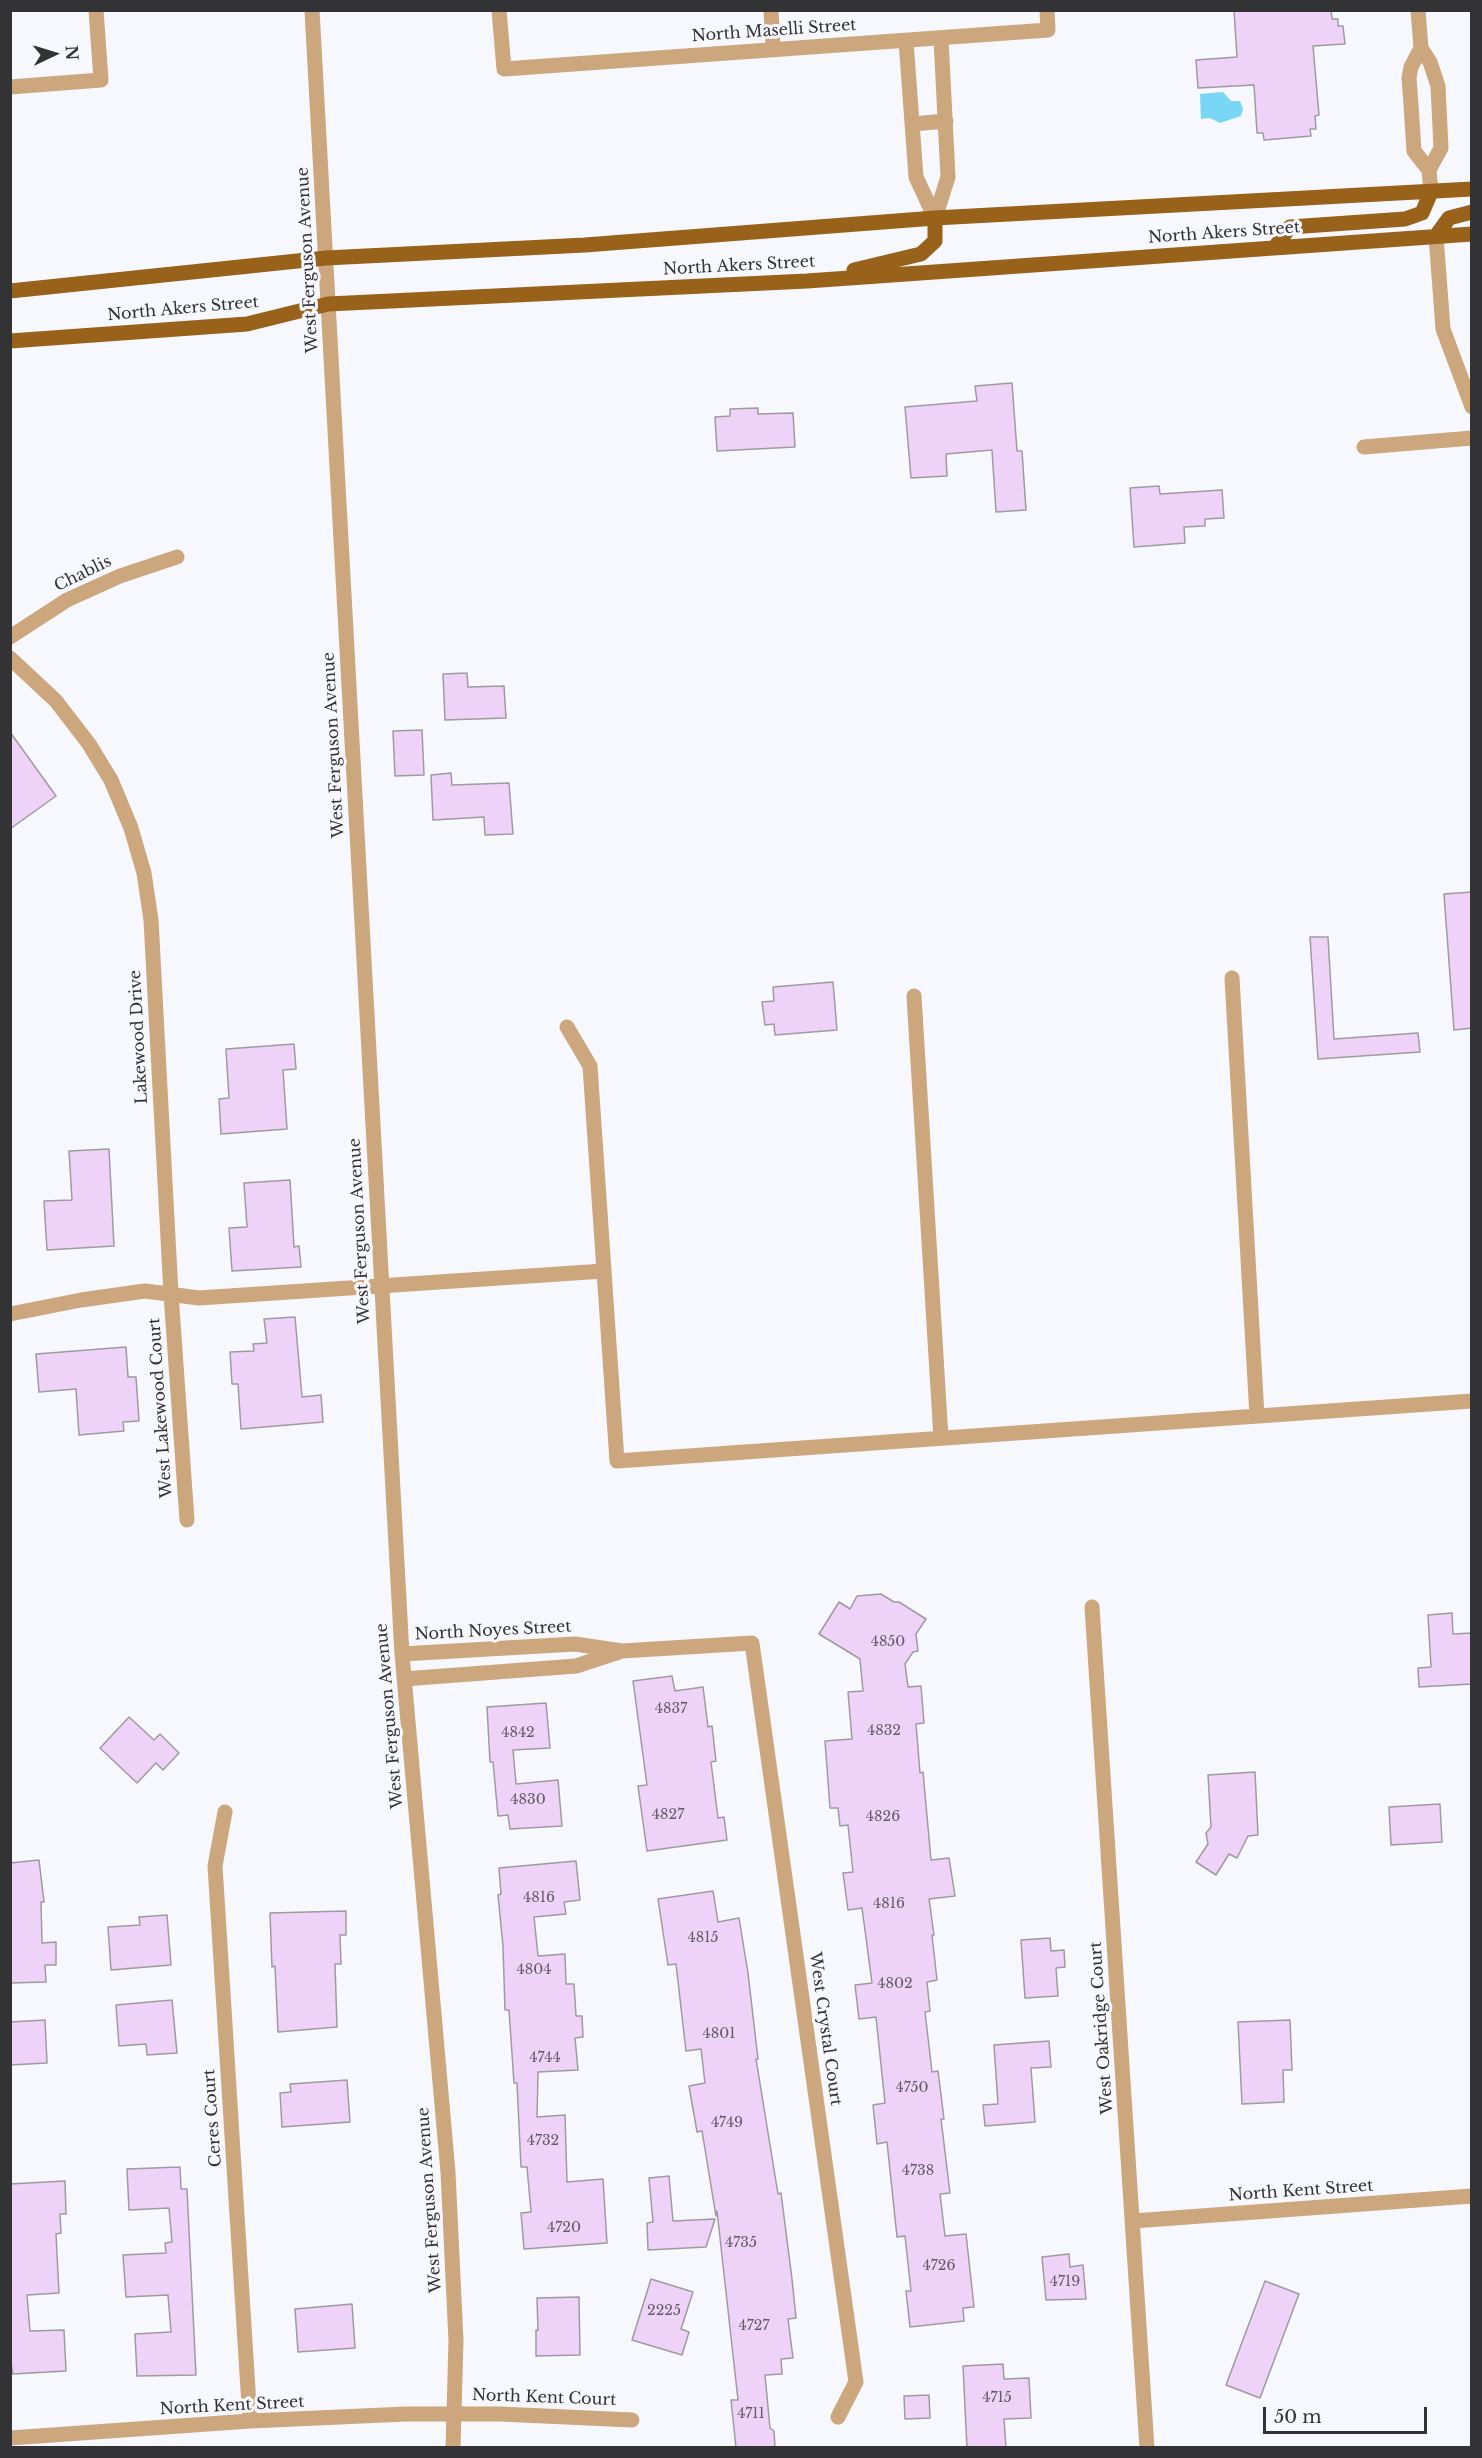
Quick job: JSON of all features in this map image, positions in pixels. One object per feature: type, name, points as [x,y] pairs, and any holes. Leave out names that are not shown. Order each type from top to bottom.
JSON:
[{"type":"main road","name":"North Akers Street","points":[[10,291],[326,258],[585,245],[934,218],[1472,189]]},
{"type":"main road","points":[[1275,247],[1290,227],[1405,219],[1414,216],[1422,213],[1431,192]]},
{"type":"main road","points":[[1436,236],[1449,218],[1472,212]]},
{"type":"main road","points":[[807,281],[921,254],[935,241],[934,218]]},
{"type":"main road","name":"North Akers Street","points":[[10,341],[247,324],[328,304],[807,281],[1472,234]]},
{"type":"street","points":[[10,87],[101,80],[96,10]]},
{"type":"street","name":"West Ferguson Avenue","points":[[312,10],[402,1654],[448,2172],[456,2341],[453,2448]]},
{"type":"street","name":"North Maselli Street","points":[[499,10],[504,69],[1048,30],[1047,10]]},
{"type":"street","points":[[771,10],[773,48]]},
{"type":"street","points":[[1418,10],[1421,48],[1435,73],[1439,103],[1441,148],[1429,170]]},
{"type":"street","points":[[934,218],[948,177],[941,39]]},
{"type":"street","points":[[906,41],[916,177],[934,218]]},
{"type":"street","points":[[1421,48],[1411,67],[1410,105],[1414,150],[1429,170],[1431,192]]},
{"type":"street","points":[[1410,105],[1439,103]]},
{"type":"street","points":[[912,124],[946,121]]},
{"type":"street","points":[[1436,236],[1443,329],[1472,406]]},
{"type":"street","points":[[1364,447],[1472,438]]},
{"type":"street","name":"Chablis","points":[[10,637],[67,600],[120,576],[177,557]]},
{"type":"street","name":"Lakewood Drive","points":[[10,658],[56,701],[89,744],[111,780],[131,828],[144,873],[151,920],[171,1294]]},
{"type":"street","points":[[1232,978],[1257,1416]]},
{"type":"street","points":[[914,996],[941,1438]]},
{"type":"street","points":[[567,1027],[590,1066],[617,1461],[1472,1401]]},
{"type":"street","points":[[10,1314],[81,1300],[145,1291],[199,1298],[604,1271]]},
{"type":"street","name":"West Lakewood Court","points":[[171,1294],[187,1520]]},
{"type":"street","name":"West Oakridge Court","points":[[1092,1607],[1147,2448]]},
{"type":"street","name":"North Noyes Street","points":[[404,1679],[576,1666],[621,1652],[752,1643]]},
{"type":"street","name":"West Crystal Court","points":[[752,1643],[856,2382],[838,2417]]},
{"type":"street","name":"North Noyes Street","points":[[402,1654],[575,1644],[621,1652]]},
{"type":"street","name":"Ceres Court","points":[[225,1812],[215,1866],[250,2421]]},
{"type":"street","name":"North Kent Street","points":[[1133,2221],[1472,2196]]},
{"type":"street","name":"North Kent Street","points":[[10,2438],[250,2421],[455,2413]]},
{"type":"street","name":"North Kent Court","points":[[455,2413],[632,2420]]},
{"type":"water","points":[[1223,92],[1231,101],[1240,101],[1243,109],[1241,116],[1220,123],[1210,118],[1201,119],[1200,94]]},
{"type":"building","points":[[1234,10],[1331,10],[1332,19],[1338,19],[1338,26],[1343,26],[1345,44],[1313,46],[1319,115],[1315,116],[1316,129],[1310,129],[1311,136],[1264,140],[1263,133],[1257,133],[1254,85],[1198,88],[1196,60],[1237,57]]},
{"type":"building","points":[[1012,383],[1017,451],[1022,451],[1026,510],[996,512],[992,450],[946,454],[947,476],[911,478],[905,407],[977,401],[975,386]]},
{"type":"building","points":[[758,408],[758,414],[793,413],[795,447],[717,451],[715,417],[730,416],[730,409]]},
{"type":"building","points":[[1159,486],[1160,494],[1222,490],[1224,518],[1205,519],[1205,526],[1184,527],[1185,543],[1134,547],[1130,488]]},
{"type":"building","points":[[467,673],[468,687],[504,686],[506,718],[445,720],[443,674]]},
{"type":"building","points":[[422,730],[424,775],[395,776],[393,731]]},
{"type":"building","points":[[10,732],[56,796],[10,829]]},
{"type":"building","points":[[451,773],[452,785],[509,783],[513,834],[485,835],[484,817],[433,820],[431,775]]},
{"type":"building","points":[[1472,892],[1472,1028],[1454,1030],[1444,894]]},
{"type":"building","points":[[1310,937],[1328,937],[1334,1039],[1418,1033],[1420,1052],[1318,1059]]},
{"type":"building","points":[[833,982],[837,1030],[775,1035],[774,1024],[765,1025],[762,1002],[774,1001],[773,987]]},
{"type":"building","points":[[294,1044],[296,1069],[283,1070],[287,1129],[221,1134],[219,1099],[229,1098],[226,1049]]},
{"type":"building","points":[[109,1149],[114,1246],[47,1250],[44,1201],[72,1200],[69,1151]]},
{"type":"building","points":[[290,1180],[294,1247],[299,1246],[301,1267],[232,1271],[229,1228],[247,1227],[244,1183]]},
{"type":"building","points":[[295,1317],[302,1397],[321,1395],[323,1422],[241,1429],[238,1384],[232,1384],[230,1352],[254,1351],[253,1344],[267,1343],[264,1319]]},
{"type":"building","points":[[126,1347],[128,1377],[136,1377],[139,1421],[123,1422],[124,1431],[79,1435],[76,1389],[39,1392],[36,1354]]},
{"type":"building","points":[[881,1594],[926,1619],[916,1634],[918,1651],[913,1652],[905,1664],[908,1687],[921,1686],[924,1723],[916,1724],[931,1860],[949,1858],[955,1896],[929,1899],[937,1980],[927,1982],[930,2011],[925,2012],[932,2072],[938,2071],[944,2119],[941,2119],[950,2193],[940,2194],[945,2236],[966,2234],[974,2307],[963,2308],[964,2321],[910,2327],[906,2291],[911,2291],[905,2236],[897,2237],[887,2142],[877,2144],[873,2105],[885,2103],[876,2017],[859,2019],[855,1985],[872,1983],[862,1908],[848,1910],[843,1873],[853,1872],[848,1825],[840,1826],[838,1808],[830,1808],[825,1741],[852,1739],[848,1692],[863,1691],[860,1659],[819,1634],[839,1602],[850,1609],[857,1596]]},
{"type":"building","points":[[1452,1613],[1453,1634],[1472,1633],[1472,1684],[1419,1687],[1418,1668],[1431,1667],[1428,1615]]},
{"type":"building","points":[[672,1676],[675,1691],[703,1687],[708,1727],[712,1726],[716,1761],[711,1762],[718,1818],[724,1817],[727,1840],[647,1851],[638,1786],[647,1785],[633,1681]]},
{"type":"building","points":[[546,1703],[550,1748],[513,1750],[516,1784],[558,1780],[562,1826],[510,1829],[508,1815],[498,1816],[493,1762],[490,1762],[487,1707]]},
{"type":"building","points":[[129,1717],[154,1740],[160,1734],[179,1753],[163,1770],[156,1763],[137,1783],[100,1748]]},
{"type":"building","points":[[1255,1772],[1258,1835],[1248,1836],[1237,1858],[1229,1854],[1216,1875],[1196,1862],[1208,1844],[1206,1833],[1211,1827],[1208,1775]]},
{"type":"building","points":[[1440,1804],[1442,1842],[1391,1845],[1389,1807]]},
{"type":"building","points":[[39,1860],[44,1902],[41,1902],[42,1943],[56,1942],[56,1965],[45,1965],[46,1982],[10,1983],[10,1863]]},
{"type":"building","points":[[576,1861],[580,1900],[564,1902],[566,1914],[534,1917],[538,1956],[565,1954],[566,1984],[574,1984],[576,2016],[582,2016],[583,2037],[575,2038],[578,2070],[538,2072],[537,2117],[565,2115],[567,2182],[603,2179],[607,2243],[524,2249],[521,2213],[531,2212],[527,2167],[521,2167],[517,2083],[514,2083],[509,2010],[505,2010],[503,1946],[498,1895],[501,1894],[499,1868]]},
{"type":"building","points":[[713,1891],[718,1922],[739,1918],[748,1973],[758,2059],[756,2059],[778,2194],[781,2193],[792,2279],[796,2318],[788,2319],[793,2358],[781,2359],[782,2374],[765,2375],[770,2428],[774,2431],[775,2448],[736,2448],[731,2400],[738,2400],[717,2211],[716,2216],[702,2131],[697,2132],[689,2086],[705,2083],[701,2049],[686,2051],[676,1964],[668,1965],[658,1899]]},
{"type":"building","points":[[346,1911],[346,1935],[340,1935],[341,1964],[335,1964],[337,2027],[278,2032],[270,1913]]},
{"type":"building","points":[[167,1915],[171,1965],[111,1970],[108,1927],[140,1925],[139,1917]]},
{"type":"building","points":[[1050,1938],[1051,1951],[1064,1950],[1065,1967],[1056,1968],[1058,1996],[1025,1998],[1021,1940]]},
{"type":"building","points":[[172,2000],[177,2053],[147,2055],[146,2044],[119,2046],[116,2005]]},
{"type":"building","points":[[45,2020],[47,2063],[10,2065],[10,2022]]},
{"type":"building","points":[[1290,2020],[1292,2070],[1283,2070],[1284,2102],[1242,2104],[1238,2022]]},
{"type":"building","points":[[1049,2041],[1051,2067],[1031,2068],[1035,2122],[985,2126],[983,2105],[998,2104],[994,2045]]},
{"type":"building","points":[[347,2080],[350,2122],[282,2127],[280,2093],[291,2092],[290,2084]]},
{"type":"building","points":[[180,2167],[181,2189],[187,2189],[196,2375],[137,2376],[135,2334],[171,2332],[168,2295],[126,2297],[123,2255],[166,2253],[165,2243],[172,2242],[169,2208],[129,2210],[127,2169]]},
{"type":"building","points":[[669,2176],[673,2221],[715,2219],[706,2247],[648,2250],[647,2223],[653,2222],[649,2178]]},
{"type":"building","points":[[65,2181],[66,2214],[60,2214],[61,2233],[56,2234],[59,2293],[27,2295],[30,2331],[64,2330],[66,2371],[13,2374],[10,2359],[10,2184]]},
{"type":"building","points":[[1069,2254],[1070,2267],[1083,2265],[1086,2299],[1046,2300],[1042,2257]]},
{"type":"building","points":[[651,2279],[693,2292],[681,2329],[689,2332],[682,2355],[632,2340]]},
{"type":"building","points":[[1265,2281],[1299,2294],[1260,2398],[1226,2385]]},
{"type":"building","points":[[579,2297],[580,2355],[536,2356],[537,2298]]},
{"type":"building","points":[[352,2304],[355,2348],[298,2352],[295,2309]]},
{"type":"building","points":[[1003,2364],[1004,2379],[1029,2378],[1031,2418],[1004,2419],[1006,2448],[967,2448],[963,2366]]},
{"type":"building","points":[[929,2395],[930,2418],[905,2419],[904,2396]]}]
